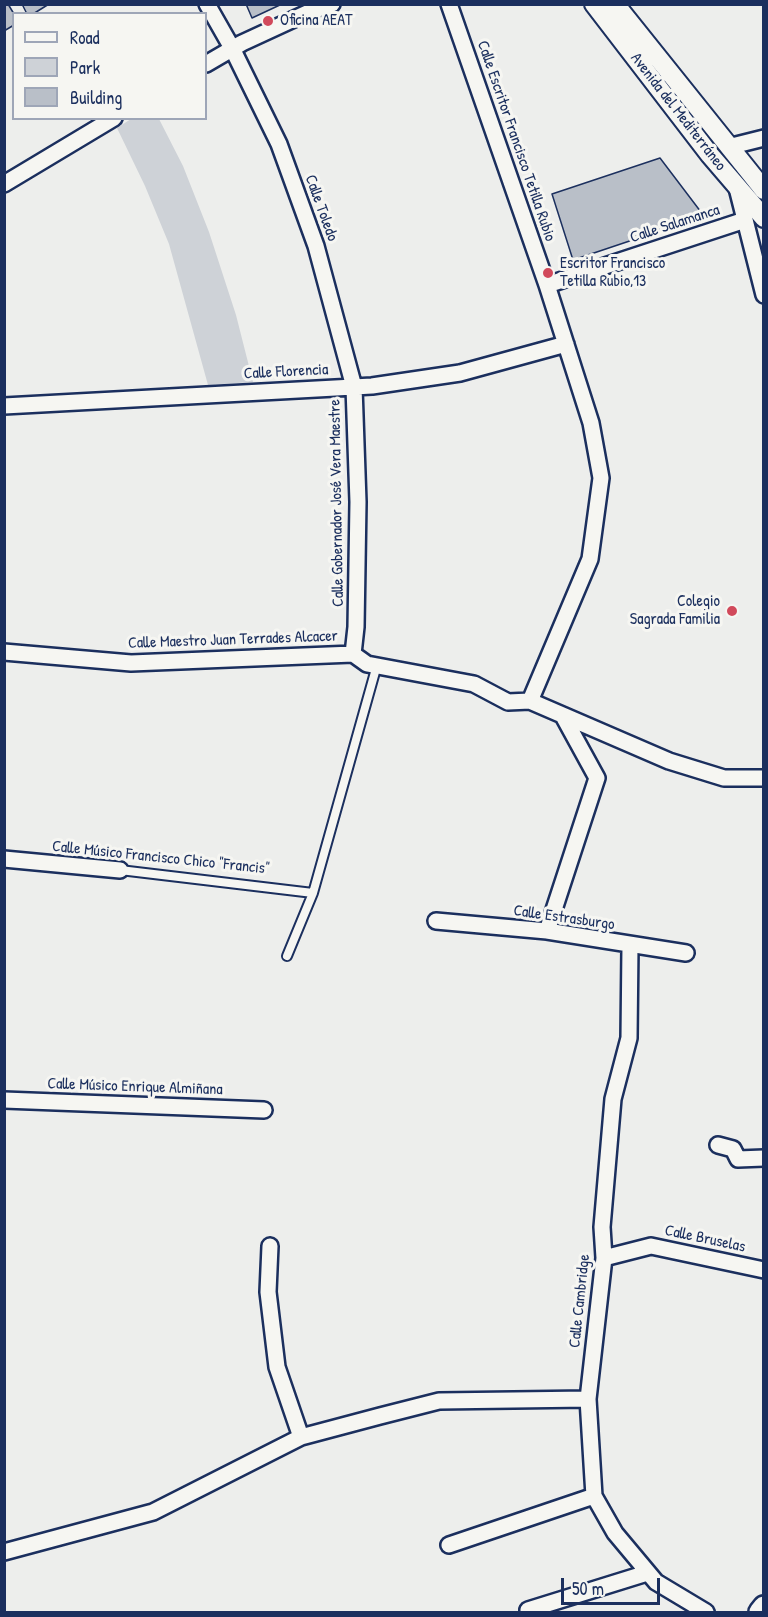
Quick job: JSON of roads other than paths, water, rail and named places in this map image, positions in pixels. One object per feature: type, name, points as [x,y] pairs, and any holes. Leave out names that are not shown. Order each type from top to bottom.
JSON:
[{"type":"main road","points":[[760,1612],[764,1607]]},
{"type":"street","name":"Calle Toledo","points":[[207,4],[232,48],[279,144],[316,246],[354,387]]},
{"type":"street","points":[[207,63],[232,48],[307,13],[332,4]]},
{"type":"street","name":"Calle Escritor Francisco Tetilla Rubio","points":[[449,4],[566,344],[591,423],[601,478],[590,559],[530,701]]},
{"type":"street","name":"Avenida del Mediterráneo","points":[[594,4],[736,185],[754,219]]},
{"type":"street","name":"Avenida del Mediterráneo","points":[[615,4],[764,190]]},
{"type":"street","points":[[4,184],[111,120]]},
{"type":"street","points":[[728,147],[764,138]]},
{"type":"street","points":[[754,219],[763,292]]},
{"type":"street","name":"Calle Salamanca","points":[[547,285],[754,219]]},
{"type":"street","name":"Calle Florencia","points":[[4,406],[354,387],[460,373],[566,344]]},
{"type":"street","name":"Calle Gobernador José Vera Maestre","points":[[353,654],[356,627],[358,502],[354,387]]},
{"type":"street","name":"Calle Maestro Juan Terrades Alcacer","points":[[4,652],[131,663],[353,654],[367,664],[474,684],[508,702],[530,701],[680,765],[724,778],[764,778]]},
{"type":"street","points":[[547,931],[597,778],[563,716]]},
{"type":"street","name":"Calle Músico Francisco Chico \"Francis\"","points":[[4,859],[120,870]]},
{"type":"street","name":"Calle Estrasburgo","points":[[436,921],[547,931],[630,946],[686,953]]},
{"type":"street","name":"Calle Cambridge","points":[[630,946],[629,1038],[613,1099],[602,1227],[604,1258],[588,1399],[594,1496],[615,1533],[647,1573],[668,1591],[706,1612]]},
{"type":"street","name":"Calle Músico Enrique Almiñana","points":[[4,1100],[264,1110]]},
{"type":"street","points":[[718,1145],[733,1149],[738,1159],[764,1158]]},
{"type":"street","points":[[270,1246],[268,1292],[277,1367],[301,1437]]},
{"type":"street","name":"Calle Bruselas","points":[[604,1258],[651,1246],[764,1270]]},
{"type":"street","points":[[4,1552],[153,1512],[301,1437],[439,1401],[588,1399]]},
{"type":"street","points":[[449,1545],[594,1496]]},
{"type":"street","points":[[528,1610],[647,1573]]},
{"type":"lane","points":[[287,956],[313,893],[377,665]]},
{"type":"lane","name":"Calle Músico Francisco Chico \"Francis\"","points":[[120,870],[313,893]]},
{"type":"place","name":"Oficina AEAT","points":[[268,21]]},
{"type":"place","name":"Escritor Francisco Tetilla Rubio,13","points":[[548,273]]},
{"type":"place","name":"Colegio Sagrada Familia","points":[[732,611]]}]
